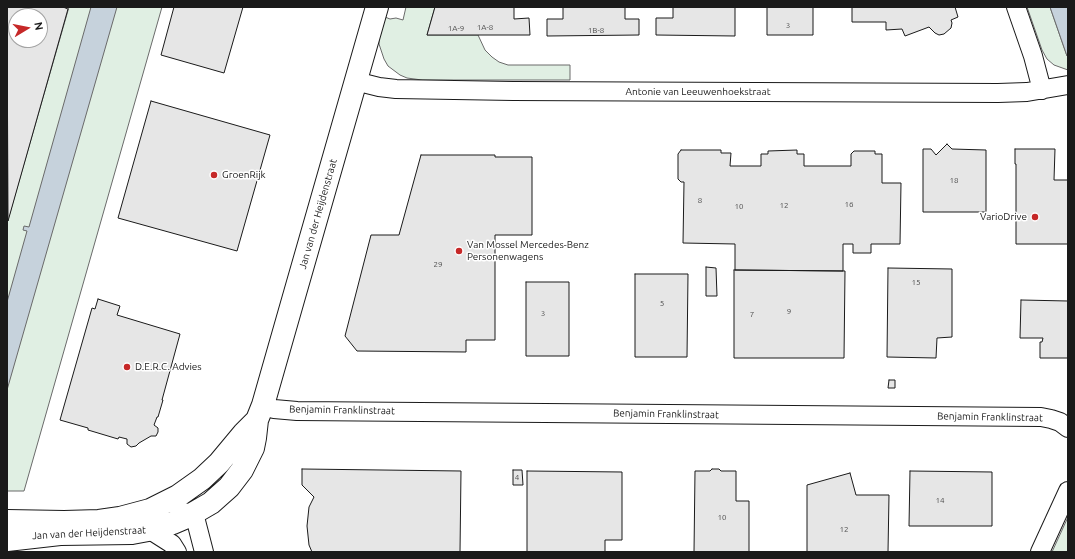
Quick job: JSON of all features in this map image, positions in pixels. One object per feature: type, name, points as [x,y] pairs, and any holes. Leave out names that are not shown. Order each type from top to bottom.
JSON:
[{"type":"street","name":"Jan van der Heijdenstraat","points":[[7,540],[31,536],[124,533],[150,530],[173,523],[192,514],[211,502],[229,487],[242,470],[253,448],[260,412],[377,7]]},
{"type":"street","points":[[1016,7],[1033,56],[1042,90]]},
{"type":"street","name":"Antonie van Leeuwenhoekstraat","points":[[355,81],[396,90],[998,93],[1027,92],[1068,86]]},
{"type":"street","name":"Benjamin Franklinstraat","points":[[260,412],[274,408],[297,411],[1041,417],[1060,422],[1068,428]]},
{"type":"street","name":"Jan van der Heijdenstraat","points":[[7,521],[99,521],[130,516],[150,510],[178,496],[202,479],[222,459],[260,412]]},
{"type":"street","points":[[1040,552],[1068,491]]},
{"type":"street","points":[[161,505],[192,514],[196,521],[204,552]]},
{"type":"street","points":[[150,530],[172,544],[177,552]]},
{"type":"green space","points":[[69,7],[162,7],[24,491],[7,491],[7,223]]},
{"type":"green space","points":[[406,7],[435,7],[427,35],[478,35],[485,50],[499,62],[508,65],[570,65],[570,80],[422,80],[407,78],[400,75],[388,66],[384,59],[379,44],[379,37],[385,17],[403,20]]},
{"type":"green space","points":[[1027,7],[1050,7],[1068,56],[1068,70],[1054,65],[1047,59],[1042,50]]},
{"type":"green space","points":[[1068,517],[1068,552],[1052,552]]},
{"type":"shaded area","points":[[91,7],[117,7],[7,390],[7,302],[27,231],[23,230],[24,226],[29,227]]},
{"type":"shaded area","points":[[1050,7],[1068,7],[1068,56],[1067,56]]},
{"type":"building","points":[[7,7],[63,7],[68,9],[8,221]]},
{"type":"building","points":[[174,7],[243,7],[224,73],[161,55]]},
{"type":"building","points":[[435,7],[514,7],[514,19],[529,18],[530,35],[427,35]]},
{"type":"building","points":[[563,7],[625,7],[625,19],[639,19],[639,35],[547,36],[547,19],[563,19]]},
{"type":"building","points":[[673,7],[735,7],[735,36],[656,35],[656,18],[673,18]]},
{"type":"building","points":[[767,7],[813,7],[813,35],[767,35]]},
{"type":"building","points":[[852,7],[955,7],[958,17],[951,20],[951,28],[944,34],[939,35],[929,27],[905,36],[902,29],[886,30],[886,22],[852,22]]},
{"type":"building","points":[[151,101],[270,135],[237,251],[118,218]]},
{"type":"building","points":[[947,144],[952,149],[986,150],[986,212],[923,212],[923,149],[931,149],[936,155]]},
{"type":"building","points":[[1015,149],[1055,149],[1054,180],[1068,180],[1068,244],[1016,244]]},
{"type":"building","points":[[681,150],[721,150],[721,153],[731,153],[730,166],[761,166],[761,154],[768,154],[768,151],[797,150],[797,154],[804,154],[804,166],[851,166],[851,154],[854,151],[875,151],[875,154],[882,154],[882,183],[901,183],[900,244],[871,244],[871,253],[853,253],[853,244],[843,244],[843,271],[735,270],[735,244],[683,243],[684,182],[681,182],[678,179],[678,154]]},
{"type":"building","points":[[421,155],[495,155],[495,157],[532,157],[532,235],[495,235],[495,340],[466,340],[466,352],[357,351],[345,336],[371,235],[399,235]]},
{"type":"building","points":[[706,267],[716,268],[717,296],[706,296]]},
{"type":"building","points":[[888,268],[952,269],[952,337],[937,338],[936,358],[887,357]]},
{"type":"building","points":[[734,270],[845,271],[844,358],[734,358]]},
{"type":"building","points":[[635,274],[688,274],[687,357],[635,357]]},
{"type":"building","points":[[526,282],[569,282],[569,356],[526,356]]},
{"type":"building","points":[[98,299],[120,306],[117,315],[180,334],[163,400],[154,425],[158,428],[158,432],[156,436],[151,436],[136,446],[131,447],[127,444],[127,439],[119,437],[118,439],[60,420],[92,308],[95,309]]},
{"type":"building","points":[[1021,300],[1068,301],[1068,358],[1040,358],[1040,342],[1042,342],[1043,338],[1020,338]]},
{"type":"building","points":[[889,380],[895,380],[895,388],[888,388]]},
{"type":"building","points":[[302,469],[461,471],[460,552],[312,552],[309,545],[307,526],[309,507],[314,497],[302,485]]},
{"type":"building","points":[[712,469],[719,469],[721,471],[736,471],[736,501],[749,501],[749,552],[694,552],[695,471],[710,471]]},
{"type":"building","points":[[513,470],[522,470],[523,485],[513,485]]},
{"type":"building","points":[[527,471],[622,472],[622,540],[605,540],[605,552],[527,552]]},
{"type":"building","points":[[910,471],[992,472],[992,526],[909,526]]},
{"type":"building","points":[[850,473],[856,495],[889,495],[888,552],[807,552],[807,485]]},
{"type":"place","name":"GroenRijk","points":[[214,175]]},
{"type":"place","name":"VarioDrive","points":[[1035,217]]},
{"type":"place","name":"Van Mossel Mercedes-Benz Personenwagens","points":[[459,251]]},
{"type":"place","name":"D.E.R.C. Advies","points":[[127,367]]}]
